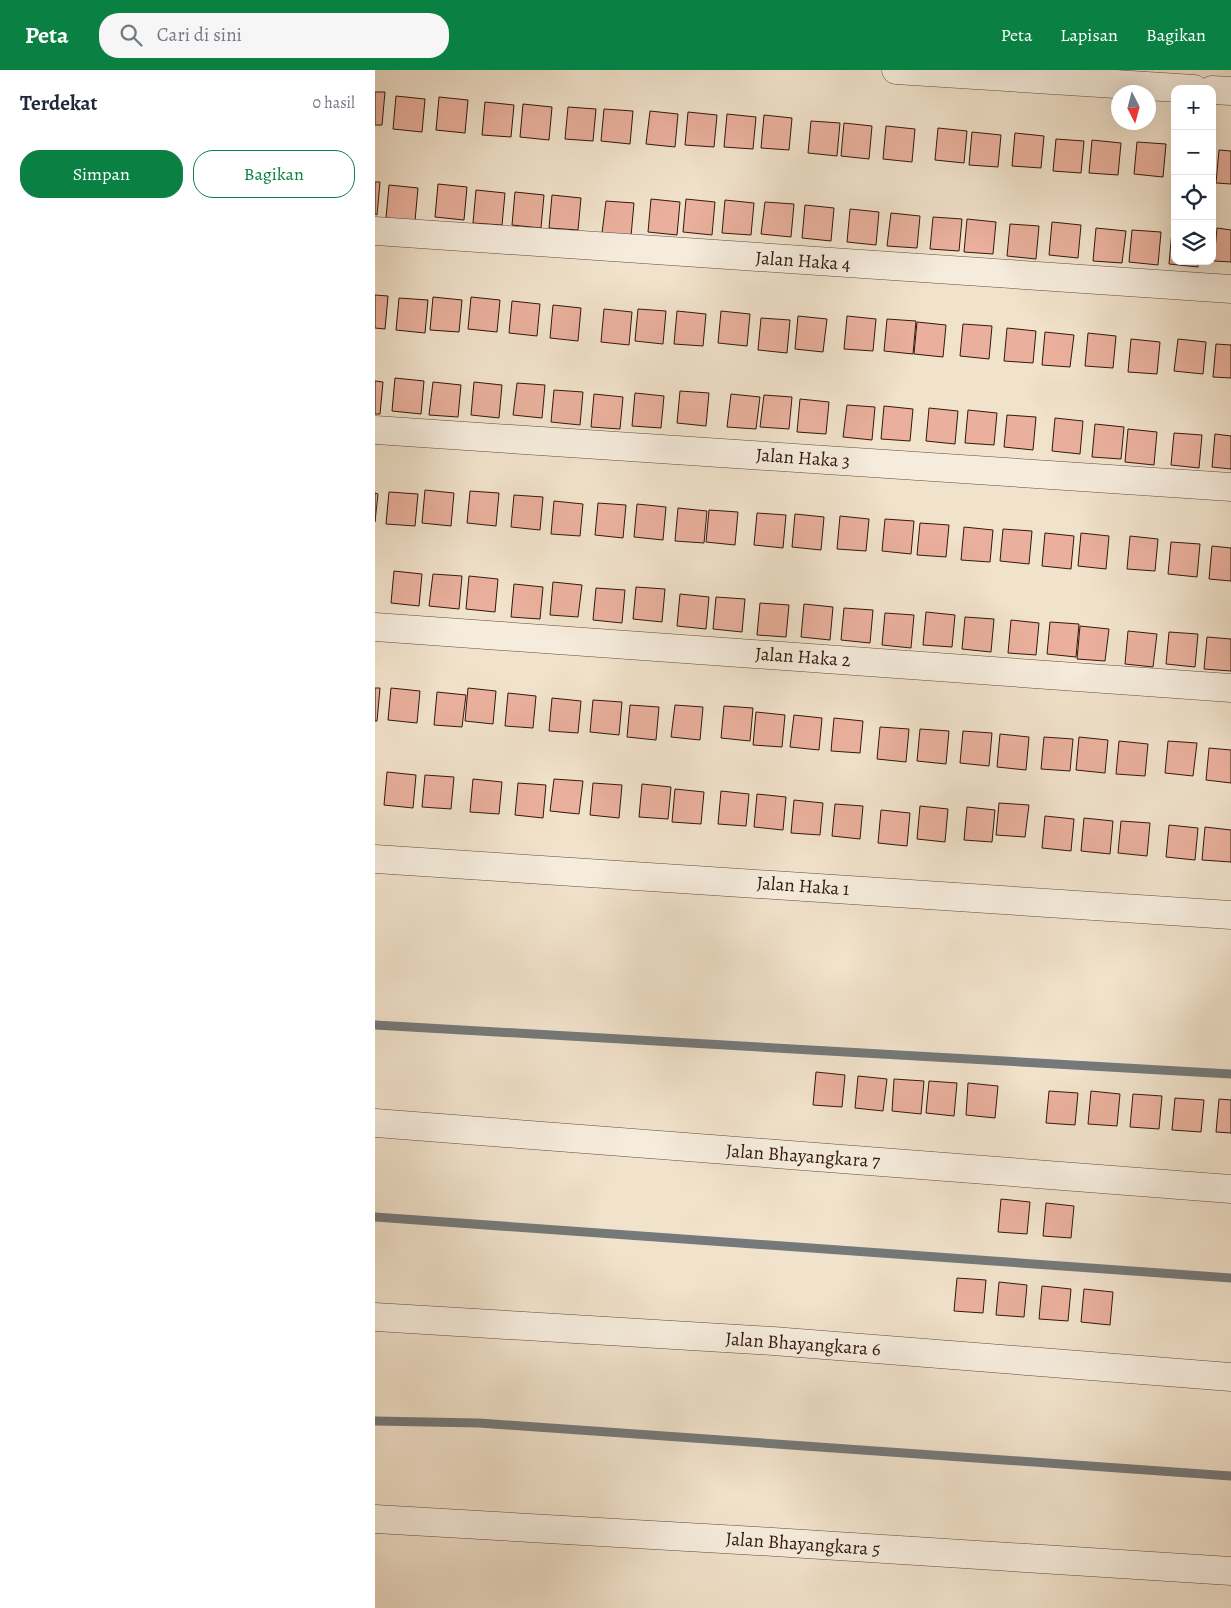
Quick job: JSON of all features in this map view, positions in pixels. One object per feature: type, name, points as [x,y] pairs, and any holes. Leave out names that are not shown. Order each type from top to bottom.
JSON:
[{"type":"street","points":[[896,70],[1171,88]]},
{"type":"street","points":[[1216,90],[1231,91]]},
{"type":"street","name":"Jalan Haka 4","points":[[375,231],[1231,289]]},
{"type":"street","name":"Jalan Haka 3","points":[[375,430],[1231,487]]},
{"type":"street","name":"Jalan Haka 2","points":[[375,627],[1231,688]]},
{"type":"street","name":"Jalan Haka 1","points":[[375,859],[1231,914]]},
{"type":"street","name":"Jalan Bhayangkara 7","points":[[375,1123],[1231,1189]]},
{"type":"street","name":"Jalan Bhayangkara 6","points":[[375,1317],[773,1341],[1231,1377]]},
{"type":"street","name":"Jalan Bhayangkara 5","points":[[375,1519],[757,1540],[1231,1571]]},
{"type":"building","points":[[375,92],[385,92],[382,125],[375,125]]},
{"type":"building","points":[[396,96],[425,99],[422,132],[393,129]]},
{"type":"building","points":[[439,97],[468,100],[465,133],[436,130]]},
{"type":"building","points":[[485,102],[514,105],[511,137],[482,135]]},
{"type":"building","points":[[523,104],[552,107],[549,140],[520,137]]},
{"type":"building","points":[[568,107],[596,109],[593,141],[565,139]]},
{"type":"building","points":[[604,109],[633,111],[630,144],[601,141]]},
{"type":"building","points":[[650,111],[678,114],[675,147],[646,144]]},
{"type":"building","points":[[688,112],[717,115],[714,147],[685,145]]},
{"type":"building","points":[[727,114],[756,117],[753,149],[724,147]]},
{"type":"building","points":[[764,115],[792,118],[789,150],[761,148]]},
{"type":"building","points":[[811,121],[840,123],[837,156],[808,153]]},
{"type":"building","points":[[844,123],[872,126],[869,159],[841,156]]},
{"type":"building","points":[[886,126],[915,129],[912,162],[883,159]]},
{"type":"building","points":[[938,128],[967,131],[964,163],[935,160]]},
{"type":"building","points":[[972,132],[1001,135],[998,167],[969,165]]},
{"type":"building","points":[[1015,133],[1044,136],[1041,168],[1012,166]]},
{"type":"building","points":[[1056,139],[1084,141],[1081,173],[1053,171]]},
{"type":"building","points":[[1092,140],[1121,143],[1118,175],[1089,173]]},
{"type":"building","points":[[1137,142],[1166,144],[1163,177],[1134,174]]},
{"type":"building","points":[[1219,150],[1231,151],[1231,184],[1216,183]]},
{"type":"building","points":[[375,182],[380,182],[377,215],[375,214]]},
{"type":"building","points":[[438,184],[467,187],[464,220],[435,217]]},
{"type":"building","points":[[389,185],[418,188],[415,221],[386,218]]},
{"type":"building","points":[[476,190],[505,193],[502,225],[473,223]]},
{"type":"building","points":[[515,192],[544,195],[541,228],[512,225]]},
{"type":"building","points":[[552,195],[581,198],[578,230],[549,228]]},
{"type":"building","points":[[651,199],[680,202],[677,235],[648,232]]},
{"type":"building","points":[[686,199],[715,202],[712,235],[683,232]]},
{"type":"building","points":[[725,200],[754,203],[751,235],[722,233]]},
{"type":"building","points":[[606,201],[634,203],[631,236],[602,233]]},
{"type":"building","points":[[765,202],[794,204],[791,237],[761,234]]},
{"type":"building","points":[[805,205],[834,208],[831,241],[802,238]]},
{"type":"building","points":[[850,209],[879,212],[876,245],[847,242]]},
{"type":"building","points":[[891,213],[920,216],[917,248],[887,246]]},
{"type":"building","points":[[933,217],[962,219],[959,251],[930,249]]},
{"type":"building","points":[[967,219],[996,222],[993,254],[964,252]]},
{"type":"building","points":[[1052,222],[1081,225],[1078,258],[1049,255]]},
{"type":"building","points":[[1010,224],[1039,226],[1036,259],[1007,256]]},
{"type":"building","points":[[1096,228],[1126,231],[1122,263],[1093,261]]},
{"type":"building","points":[[1217,228],[1231,230],[1231,262],[1216,261]]},
{"type":"building","points":[[1132,230],[1161,232],[1158,265],[1129,262]]},
{"type":"building","points":[[1171,242],[1171,264],[1169,264]]},
{"type":"building","points":[[1179,265],[1198,265],[1198,267]]},
{"type":"building","points":[[375,295],[388,296],[385,329],[375,328]]},
{"type":"building","points":[[433,297],[462,300],[459,332],[430,330]]},
{"type":"building","points":[[471,297],[500,300],[497,332],[468,329]]},
{"type":"building","points":[[399,298],[428,300],[425,333],[396,330]]},
{"type":"building","points":[[512,301],[540,304],[537,336],[509,333]]},
{"type":"building","points":[[553,305],[581,308],[578,341],[550,338]]},
{"type":"building","points":[[604,309],[632,312],[629,345],[601,342]]},
{"type":"building","points":[[638,309],[666,311],[663,344],[635,341]]},
{"type":"building","points":[[677,311],[706,314],[703,346],[674,344]]},
{"type":"building","points":[[721,311],[750,314],[747,346],[718,343]]},
{"type":"building","points":[[798,316],[827,319],[823,352],[795,349]]},
{"type":"building","points":[[847,316],[876,319],[873,351],[844,349]]},
{"type":"building","points":[[761,318],[790,320],[787,353],[758,350]]},
{"type":"building","points":[[887,319],[916,321],[913,354],[884,351]]},
{"type":"building","points":[[917,322],[946,325],[943,357],[914,354]]},
{"type":"building","points":[[963,324],[992,326],[989,359],[960,356]]},
{"type":"building","points":[[1007,328],[1036,331],[1033,363],[1004,361]]},
{"type":"building","points":[[1045,332],[1074,335],[1070,367],[1042,365]]},
{"type":"building","points":[[1088,333],[1116,336],[1113,368],[1085,366]]},
{"type":"building","points":[[1131,339],[1160,342],[1157,374],[1128,372]]},
{"type":"building","points":[[1178,339],[1206,342],[1203,374],[1174,371]]},
{"type":"building","points":[[1216,344],[1231,345],[1231,378],[1213,377]]},
{"type":"building","points":[[395,378],[424,381],[421,414],[392,411]]},
{"type":"building","points":[[375,381],[383,382],[380,414],[375,414]]},
{"type":"building","points":[[433,382],[461,385],[458,417],[429,415]]},
{"type":"building","points":[[474,382],[502,385],[499,418],[471,415]]},
{"type":"building","points":[[517,383],[545,385],[542,418],[513,415]]},
{"type":"building","points":[[554,390],[583,392],[580,425],[551,422]]},
{"type":"building","points":[[680,391],[709,393],[706,426],[677,423]]},
{"type":"building","points":[[635,393],[664,396],[661,428],[632,426]]},
{"type":"building","points":[[594,394],[623,397],[620,429],[591,427]]},
{"type":"building","points":[[731,394],[760,397],[756,429],[727,427]]},
{"type":"building","points":[[764,395],[792,397],[789,429],[760,427]]},
{"type":"building","points":[[800,399],[829,402],[826,434],[797,432]]},
{"type":"building","points":[[847,405],[875,407],[872,440],[843,437]]},
{"type":"building","points":[[884,406],[913,409],[910,441],[881,439]]},
{"type":"building","points":[[929,408],[958,411],[955,444],[926,441]]},
{"type":"building","points":[[968,410],[997,413],[994,445],[965,443]]},
{"type":"building","points":[[1007,415],[1036,417],[1033,450],[1004,447]]},
{"type":"building","points":[[1055,418],[1083,421],[1080,454],[1052,451]]},
{"type":"building","points":[[1095,424],[1124,427],[1121,459],[1092,457]]},
{"type":"building","points":[[1128,429],[1157,432],[1154,465],[1125,462]]},
{"type":"building","points":[[1174,433],[1202,435],[1199,468],[1171,465]]},
{"type":"building","points":[[1215,434],[1231,436],[1231,469],[1212,467]]},
{"type":"building","points":[[425,490],[454,493],[451,526],[422,523]]},
{"type":"building","points":[[470,491],[499,493],[496,526],[467,523]]},
{"type":"building","points":[[389,492],[418,494],[415,526],[386,524]]},
{"type":"building","points":[[375,493],[378,494],[375,522]]},
{"type":"building","points":[[514,495],[543,497],[540,530],[511,527]]},
{"type":"building","points":[[554,501],[583,504],[580,536],[551,534]]},
{"type":"building","points":[[598,503],[626,505],[623,538],[595,535]]},
{"type":"building","points":[[637,504],[666,507],[663,540],[634,537]]},
{"type":"building","points":[[678,508],[707,511],[704,543],[675,541]]},
{"type":"building","points":[[709,510],[738,512],[735,545],[706,542]]},
{"type":"building","points":[[757,513],[786,515],[783,548],[754,545]]},
{"type":"building","points":[[795,514],[824,517],[821,550],[792,547]]},
{"type":"building","points":[[840,516],[869,519],[866,551],[837,549]]},
{"type":"building","points":[[885,519],[914,521],[911,554],[882,551]]},
{"type":"building","points":[[920,523],[949,525],[946,557],[917,555]]},
{"type":"building","points":[[964,527],[993,530],[990,562],[961,560]]},
{"type":"building","points":[[1003,529],[1032,531],[1029,564],[1000,561]]},
{"type":"building","points":[[1045,533],[1074,536],[1071,569],[1042,566]]},
{"type":"building","points":[[1081,533],[1109,536],[1106,569],[1078,566]]},
{"type":"building","points":[[1130,536],[1158,539],[1155,571],[1127,569]]},
{"type":"building","points":[[1171,542],[1200,544],[1197,577],[1168,574]]},
{"type":"building","points":[[1212,546],[1231,548],[1231,581],[1209,579]]},
{"type":"building","points":[[394,571],[422,574],[419,606],[391,603]]},
{"type":"building","points":[[433,574],[462,576],[459,609],[429,606]]},
{"type":"building","points":[[469,576],[498,579],[495,612],[466,609]]},
{"type":"building","points":[[553,582],[582,585],[578,617],[550,615]]},
{"type":"building","points":[[514,584],[543,587],[540,619],[511,617]]},
{"type":"building","points":[[636,587],[665,589],[662,622],[633,619]]},
{"type":"building","points":[[596,588],[625,590],[622,623],[593,620]]},
{"type":"building","points":[[680,594],[709,597],[706,629],[677,626]]},
{"type":"building","points":[[716,597],[745,599],[742,632],[713,629]]},
{"type":"building","points":[[760,603],[789,605],[786,637],[757,635]]},
{"type":"building","points":[[804,604],[833,607],[830,640],[801,637]]},
{"type":"building","points":[[844,608],[873,610],[870,643],[841,640]]},
{"type":"building","points":[[926,612],[955,615],[952,647],[923,645]]},
{"type":"building","points":[[885,613],[914,615],[911,648],[882,645]]},
{"type":"building","points":[[965,617],[994,619],[991,652],[962,649]]},
{"type":"building","points":[[1011,620],[1039,623],[1036,655],[1008,653]]},
{"type":"building","points":[[1050,622],[1079,624],[1076,657],[1047,654]]},
{"type":"building","points":[[1080,626],[1109,629],[1105,661],[1077,659]]},
{"type":"building","points":[[1128,631],[1157,634],[1153,667],[1125,664]]},
{"type":"building","points":[[1169,632],[1198,634],[1195,667],[1166,664]]},
{"type":"building","points":[[1207,637],[1231,639],[1231,671],[1204,669]]},
{"type":"building","points":[[375,688],[380,688],[377,721],[375,721]]},
{"type":"building","points":[[391,688],[420,691],[417,723],[388,720]]},
{"type":"building","points":[[468,688],[496,691],[493,724],[465,721]]},
{"type":"building","points":[[437,692],[466,695],[462,727],[434,725]]},
{"type":"building","points":[[508,693],[536,696],[533,728],[505,726]]},
{"type":"building","points":[[552,698],[581,701],[578,733],[549,731]]},
{"type":"building","points":[[593,700],[622,702],[619,735],[590,732]]},
{"type":"building","points":[[630,705],[659,707],[656,740],[627,737]]},
{"type":"building","points":[[675,705],[703,707],[700,740],[671,737]]},
{"type":"building","points":[[724,706],[753,708],[750,741],[721,738]]},
{"type":"building","points":[[756,712],[785,715],[782,747],[753,745]]},
{"type":"building","points":[[794,715],[822,718],[819,750],[790,747]]},
{"type":"building","points":[[834,718],[863,721],[860,753],[831,751]]},
{"type":"building","points":[[880,727],[909,729],[906,762],[877,759]]},
{"type":"building","points":[[920,729],[949,731],[946,764],[917,761]]},
{"type":"building","points":[[963,731],[992,733],[989,766],[960,763]]},
{"type":"building","points":[[1000,734],[1029,737],[1026,770],[997,767]]},
{"type":"building","points":[[1044,737],[1073,739],[1070,771],[1041,769]]},
{"type":"building","points":[[1079,737],[1108,740],[1105,773],[1076,770]]},
{"type":"building","points":[[1119,741],[1148,744],[1145,776],[1116,774]]},
{"type":"building","points":[[1168,741],[1197,743],[1193,776],[1165,773]]},
{"type":"building","points":[[1209,748],[1231,750],[1231,783],[1206,780]]},
{"type":"building","points":[[387,772],[416,775],[413,808],[384,805]]},
{"type":"building","points":[[425,775],[454,777],[451,809],[422,807]]},
{"type":"building","points":[[473,779],[502,782],[499,814],[470,812]]},
{"type":"building","points":[[554,779],[583,781],[579,814],[550,811]]},
{"type":"building","points":[[518,783],[546,785],[543,818],[515,815]]},
{"type":"building","points":[[593,783],[622,785],[619,818],[590,815]]},
{"type":"building","points":[[642,784],[671,787],[668,819],[639,817]]},
{"type":"building","points":[[675,789],[704,792],[701,824],[672,822]]},
{"type":"building","points":[[721,791],[749,794],[746,826],[718,824]]},
{"type":"building","points":[[757,794],[786,797],[783,830],[754,827]]},
{"type":"building","points":[[794,800],[823,803],[820,835],[791,833]]},
{"type":"building","points":[[999,803],[1029,805],[1025,837],[996,835]]},
{"type":"building","points":[[835,804],[863,806],[860,839],[832,836]]},
{"type":"building","points":[[920,806],[948,809],[945,842],[917,839]]},
{"type":"building","points":[[967,807],[995,810],[992,842],[964,840]]},
{"type":"building","points":[[881,810],[910,813],[907,846],[878,843]]},
{"type":"building","points":[[1045,816],[1074,819],[1071,851],[1042,848]]},
{"type":"building","points":[[1084,818],[1113,821],[1110,854],[1081,851]]},
{"type":"building","points":[[1121,821],[1150,823],[1147,856],[1118,853]]},
{"type":"building","points":[[1169,825],[1198,828],[1195,860],[1166,857]]},
{"type":"building","points":[[1205,827],[1231,830],[1231,862],[1202,860]]},
{"type":"building","points":[[816,1072],[845,1075],[842,1107],[813,1105]]},
{"type":"building","points":[[858,1076],[887,1079],[883,1111],[855,1108]]},
{"type":"building","points":[[894,1079],[924,1081],[921,1114],[892,1111]]},
{"type":"building","points":[[929,1081],[957,1083],[954,1116],[926,1113]]},
{"type":"building","points":[[968,1083],[998,1086],[995,1118],[966,1115]]},
{"type":"building","points":[[1049,1091],[1078,1093],[1075,1125],[1046,1123]]},
{"type":"building","points":[[1091,1091],[1120,1094],[1117,1126],[1088,1124]]},
{"type":"building","points":[[1133,1094],[1162,1096],[1159,1129],[1130,1127]]},
{"type":"building","points":[[1175,1098],[1204,1100],[1201,1132],[1172,1130]]},
{"type":"building","points":[[1219,1099],[1231,1100],[1231,1133],[1216,1132]]},
{"type":"building","points":[[1001,1199],[1030,1202],[1027,1234],[998,1232]]},
{"type":"building","points":[[1046,1203],[1074,1206],[1071,1238],[1043,1236]]},
{"type":"building","points":[[957,1278],[986,1280],[983,1313],[954,1311]]},
{"type":"building","points":[[999,1282],[1027,1285],[1024,1317],[996,1315]]},
{"type":"building","points":[[1042,1286],[1071,1289],[1068,1321],[1039,1319]]},
{"type":"building","points":[[1084,1289],[1113,1292],[1110,1325],[1081,1322]]},
{"type":"waterway","points":[[375,1025],[1231,1074]]},
{"type":"waterway","points":[[375,1217],[1231,1278]]},
{"type":"waterway","points":[[375,1421],[479,1423],[1231,1476]]}]
